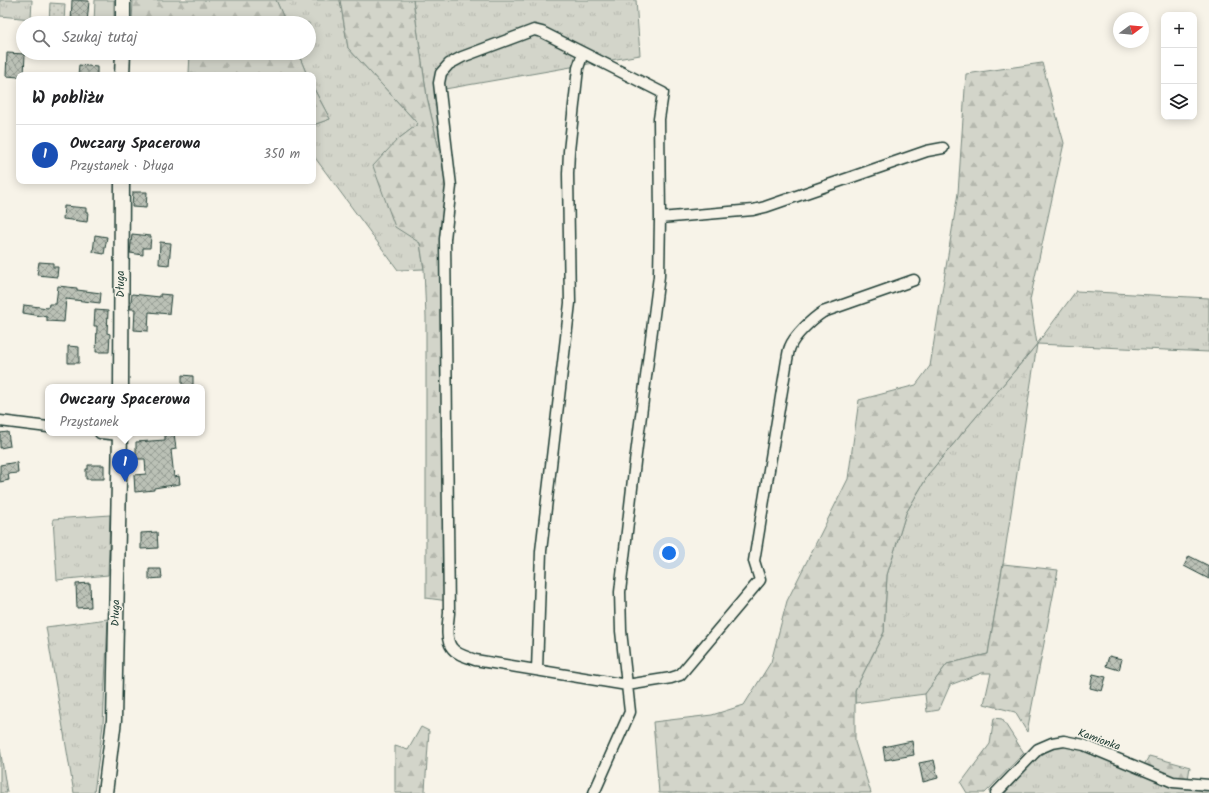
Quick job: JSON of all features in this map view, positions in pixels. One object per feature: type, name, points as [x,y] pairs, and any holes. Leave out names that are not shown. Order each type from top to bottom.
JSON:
[{"type":"street","points":[[123,0],[123,16]]},
{"type":"street","points":[[594,793],[630,712],[627,685],[621,632],[620,592],[659,276],[659,119],[663,93],[542,32],[534,30],[462,57],[449,64],[441,73],[439,82],[451,186],[445,239],[448,633],[452,649],[458,653],[475,660],[627,685],[671,678],[680,675],[760,580],[754,561],[790,346],[815,318],[823,312],[914,280]]},
{"type":"street","points":[[537,670],[541,551],[570,303],[569,151],[578,68],[583,53]]},
{"type":"street","points":[[122,60],[122,72]]},
{"type":"street","points":[[660,218],[764,208],[927,151],[943,148]]},
{"type":"street","name":"Długa","points":[[121,384],[122,184]]},
{"type":"street","points":[[0,421],[45,427]]},
{"type":"street","name":"Długa","points":[[106,793],[114,720],[120,436]]},
{"type":"street","name":"Kamionka","points":[[996,793],[1038,749],[1052,743],[1064,741],[1084,745],[1173,782],[1209,785]]},
{"type":"green space","points":[[0,0],[32,0],[31,16],[16,16],[16,18],[0,16]]},
{"type":"green space","points":[[95,0],[114,0],[114,16],[94,16]]},
{"type":"green space","points":[[133,0],[276,0],[283,16],[132,16]]},
{"type":"green space","points":[[276,0],[340,0],[348,48],[418,124],[397,140],[395,226],[420,243],[424,269],[398,270],[316,159],[316,124],[330,119],[316,93],[316,72],[306,72],[301,60],[316,60],[316,16],[283,16]]},
{"type":"green space","points":[[340,0],[413,0],[427,97],[446,180],[448,601],[426,598],[426,317],[424,269],[420,243],[395,227],[373,166],[397,140],[418,124],[348,48]]},
{"type":"green space","points":[[413,0],[636,0],[640,55],[445,89],[446,180],[427,97]]},
{"type":"green space","points":[[50,3],[65,4],[64,16],[49,16]]},
{"type":"green space","points":[[190,60],[301,60],[306,72],[189,72]]},
{"type":"green space","points":[[1042,63],[1064,143],[1030,300],[1037,344],[930,472],[906,513],[887,575],[884,632],[855,690],[855,742],[871,793],[659,793],[653,722],[712,715],[744,705],[771,662],[787,601],[848,479],[859,400],[916,385],[930,366],[958,193],[966,74]]},
{"type":"green space","points":[[316,93],[330,119],[316,124]]},
{"type":"green space","points":[[1076,291],[1209,298],[1209,352],[1037,344]]},
{"type":"green space","points":[[1037,344],[988,654],[947,664],[925,694],[855,703],[855,690],[884,632],[887,575],[906,513],[930,472]]},
{"type":"green space","points":[[110,515],[108,575],[57,580],[53,519]]},
{"type":"green space","points":[[1003,564],[1058,570],[1027,732],[1015,712],[984,704],[991,673],[982,673],[950,685],[939,710],[927,712],[925,694],[947,664],[988,654]]},
{"type":"green space","points":[[108,619],[103,725],[94,793],[74,793],[46,627]]},
{"type":"green space","points":[[994,718],[1002,719],[1024,753],[985,793],[967,793],[961,783],[990,744]]},
{"type":"green space","points":[[421,727],[429,731],[425,793],[395,793],[395,746],[408,750]]},
{"type":"green space","points":[[1069,745],[1169,785],[1209,789],[1209,793],[1005,793],[1031,763],[1050,749]]},
{"type":"green space","points":[[0,748],[7,793],[0,793]]},
{"type":"green space","points":[[1149,756],[1190,767],[1188,779],[1170,778],[1143,767]]},
{"type":"building","points":[[72,0],[89,1],[88,16],[71,16]]},
{"type":"building","points":[[7,53],[16,54],[16,60],[25,60],[24,72],[16,72],[16,77],[6,76]]},
{"type":"building","points":[[79,65],[97,67],[97,72],[78,72]]},
{"type":"building","points":[[133,192],[147,192],[146,208],[132,207]]},
{"type":"building","points":[[64,206],[86,208],[86,212],[88,212],[87,222],[63,219]]},
{"type":"building","points":[[132,234],[151,236],[150,248],[143,248],[143,255],[130,253]]},
{"type":"building","points":[[95,235],[107,237],[104,254],[93,252]]},
{"type":"building","points":[[160,242],[171,243],[169,265],[159,264]]},
{"type":"building","points":[[39,262],[53,263],[53,267],[58,267],[57,277],[37,275]]},
{"type":"building","points":[[58,286],[101,293],[100,303],[66,299],[64,322],[47,321],[47,317],[23,313],[24,305],[48,308],[49,304],[56,304]]},
{"type":"building","points":[[132,294],[160,297],[160,294],[171,295],[169,314],[149,312],[148,331],[134,330],[135,309],[130,309]]},
{"type":"building","points":[[95,310],[108,311],[107,333],[110,334],[109,352],[96,352],[97,326],[94,326]]},
{"type":"building","points":[[68,346],[79,347],[79,363],[68,363]]},
{"type":"building","points":[[182,375],[193,376],[193,384],[182,384]]},
{"type":"building","points":[[8,432],[10,446],[0,448],[0,433]]},
{"type":"building","points":[[165,436],[174,436],[176,449],[171,450],[174,477],[179,476],[180,484],[154,488],[154,490],[135,492],[134,475],[146,474],[145,459],[136,459],[136,442],[165,440]]},
{"type":"building","points":[[17,462],[18,473],[8,474],[9,480],[0,482],[0,465]]},
{"type":"building","points":[[88,465],[104,465],[104,479],[86,479],[86,469],[88,469]]},
{"type":"building","points":[[157,532],[158,548],[141,549],[141,533]]},
{"type":"building","points":[[1189,556],[1209,566],[1209,579],[1184,566]]},
{"type":"building","points":[[149,569],[161,569],[162,578],[149,579]]},
{"type":"building","points":[[90,583],[91,607],[77,608],[76,584]]},
{"type":"building","points":[[1109,656],[1122,659],[1119,670],[1106,666]]},
{"type":"building","points":[[1093,674],[1106,677],[1102,691],[1090,688]]},
{"type":"building","points":[[912,741],[914,755],[885,760],[883,747]]},
{"type":"building","points":[[934,760],[938,778],[923,782],[919,763]]},
{"type":"place","name":"Owczary Spacerowa","points":[[125,482]]}]
